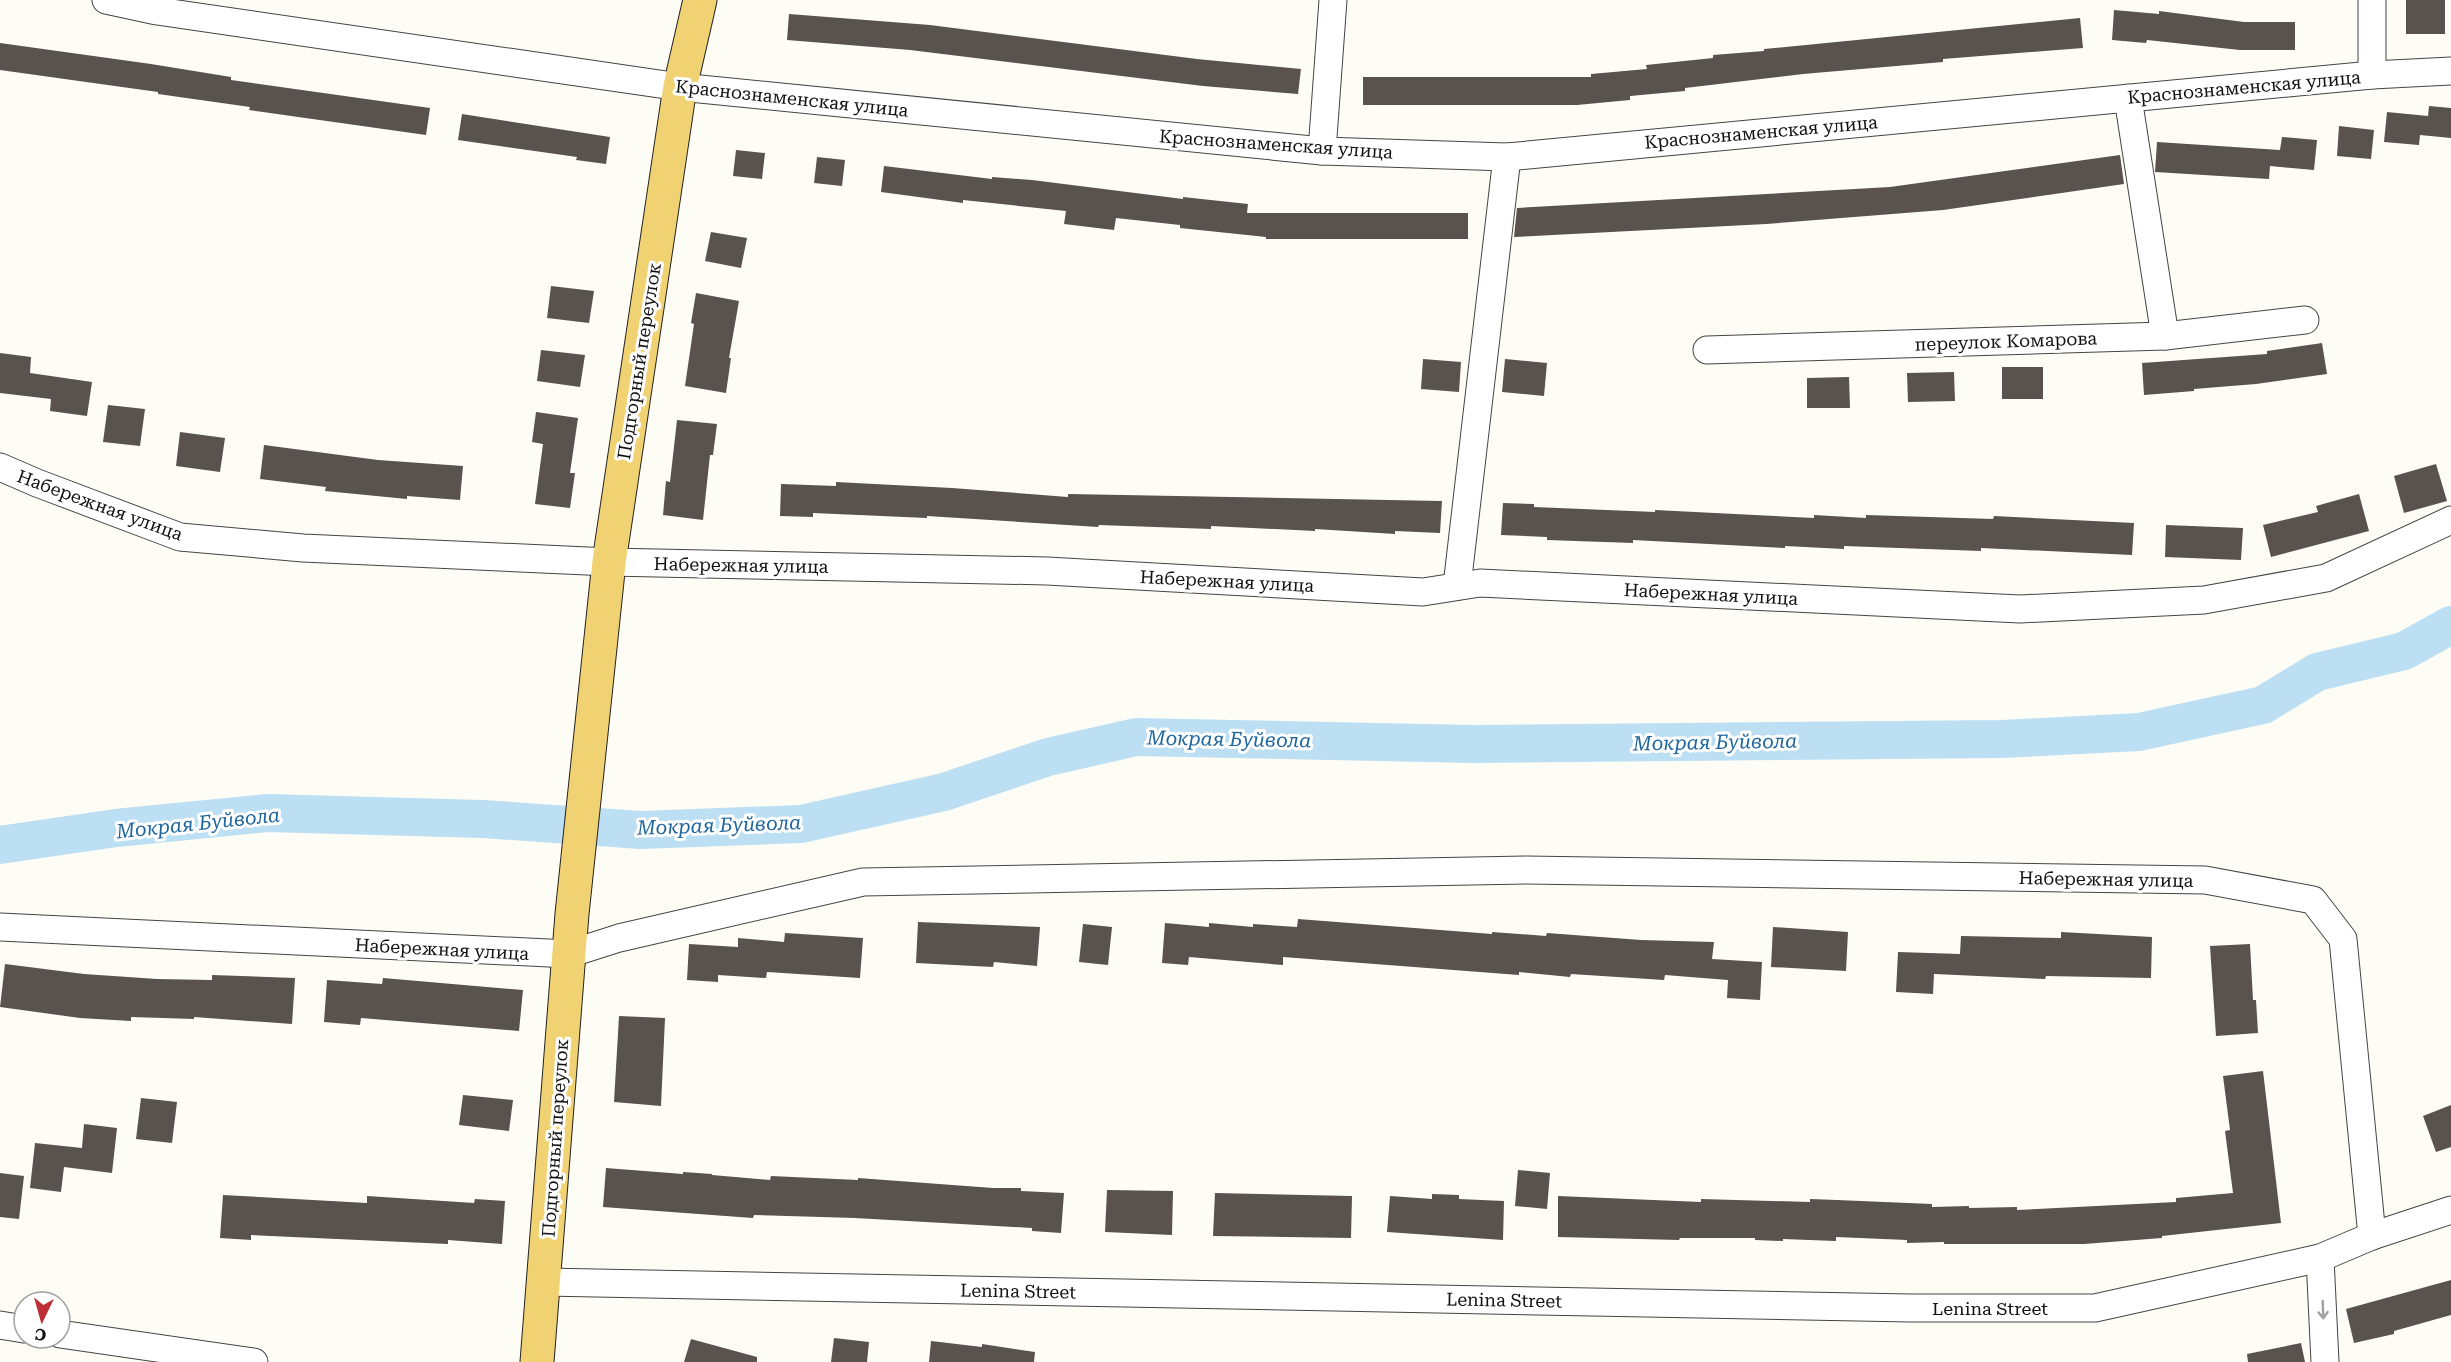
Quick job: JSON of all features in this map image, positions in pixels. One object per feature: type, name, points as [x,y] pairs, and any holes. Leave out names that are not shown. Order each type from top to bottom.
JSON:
[{"type":"main road","name":"Подгорный переулок","points":[[537,1362],[572,914],[609,562],[680,87],[700,0]]},
{"type":"street","name":"Краснознаменская улица","points":[[106,0],[157,11],[680,87],[1322,151],[1507,157],[2372,75],[2451,71]]},
{"type":"street","points":[[1322,151],[1334,0]]},
{"type":"street","points":[[2372,0],[2372,75]]},
{"type":"street","points":[[2128,98],[2165,336]]},
{"type":"street","points":[[1457,586],[1507,157]]},
{"type":"street","name":"переулок Комарова","points":[[1707,350],[2165,336],[2305,320]]},
{"type":"street","name":"Набережная улица","points":[[0,467],[180,537],[303,548],[609,562],[1047,572],[1423,592],[1492,583],[2020,609],[2204,600],[2326,578],[2451,520]]},
{"type":"street","name":"Набережная улица","points":[[0,927],[569,954],[619,938],[863,882],[1550,870],[2205,880],[2313,900],[2343,939],[2372,1236]]},
{"type":"street","name":"Lenina Street","points":[[544,1281],[1911,1308],[2095,1308],[2320,1258],[2372,1236],[2451,1210]]},
{"type":"street","points":[[2320,1258],[2325,1362]]},
{"type":"street","points":[[72,1336],[254,1362]]},
{"type":"building","points":[[2406,0],[2445,0],[2445,34],[2406,34]]},
{"type":"building","points":[[2114,10],[2159,14],[2159,11],[2244,22],[2295,22],[2295,50],[2240,50],[2147,40],[2146,43],[2112,40]]},
{"type":"building","points":[[789,14],[930,25],[1197,59],[1301,69],[1298,94],[1203,86],[910,50],[787,40]]},
{"type":"building","points":[[2080,18],[2083,48],[1943,59],[1943,62],[1803,74],[1685,88],[1685,91],[1630,96],[1630,100],[1577,105],[1363,105],[1363,77],[1591,77],[1591,74],[1647,69],[1646,65],[1713,58],[1713,55]]},
{"type":"building","points":[[0,43],[151,64],[231,77],[231,80],[430,108],[426,135],[249,110],[250,107],[158,94],[158,92],[0,70]]},
{"type":"building","points":[[2429,106],[2451,108],[2451,138],[2420,135],[2419,145],[2384,142],[2387,112],[2428,116]]},
{"type":"building","points":[[462,114],[610,137],[606,164],[576,160],[577,157],[458,140]]},
{"type":"building","points":[[2339,126],[2374,130],[2371,159],[2337,156]]},
{"type":"building","points":[[2282,137],[2317,140],[2314,170],[2270,166],[2269,179],[2155,172],[2157,142],[2280,150]]},
{"type":"building","points":[[736,150],[765,153],[762,179],[733,176]]},
{"type":"building","points":[[2120,155],[2124,184],[1943,210],[1766,224],[1514,237],[1517,208],[1890,187]]},
{"type":"building","points":[[817,157],[845,160],[842,186],[814,183]]},
{"type":"building","points":[[884,166],[1248,204],[1247,213],[1468,213],[1468,239],[1266,239],[1266,237],[1180,228],[1180,225],[1116,218],[1114,230],[1064,224],[1066,211],[963,200],[963,203],[881,192]]},
{"type":"building","points":[[711,232],[747,238],[741,268],[705,261]]},
{"type":"building","points":[[551,286],[594,291],[589,323],[547,318]]},
{"type":"building","points":[[696,293],[739,301],[729,358],[731,358],[726,393],[685,386]]},
{"type":"building","points":[[2322,343],[2327,374],[2256,384],[2144,395],[2142,363],[2267,354],[2267,351]]},
{"type":"building","points":[[541,350],[585,355],[580,387],[537,381]]},
{"type":"building","points":[[0,353],[31,357],[30,373],[92,382],[87,416],[50,411],[51,399],[0,393]]},
{"type":"building","points":[[1423,359],[1461,362],[1459,392],[1421,389]]},
{"type":"building","points":[[1505,359],[1547,363],[1544,396],[1502,392]]},
{"type":"building","points":[[2002,367],[2043,367],[2043,399],[2002,399]]},
{"type":"building","points":[[1954,372],[1955,401],[1908,402],[1907,373]]},
{"type":"building","points":[[1849,377],[1850,408],[1807,408],[1807,378]]},
{"type":"building","points":[[108,405],[145,409],[140,446],[103,442]]},
{"type":"building","points":[[536,412],[578,418],[570,473],[575,473],[570,508],[535,504],[543,444],[532,442]]},
{"type":"building","points":[[677,420],[717,424],[713,455],[710,455],[703,520],[663,515],[666,481],[670,482]]},
{"type":"building","points":[[180,432],[225,438],[220,472],[176,466]]},
{"type":"building","points":[[264,445],[378,460],[463,466],[460,500],[407,496],[407,499],[325,491],[326,487],[260,479]]},
{"type":"building","points":[[2436,464],[2447,501],[2404,513],[2394,476]]},
{"type":"building","points":[[836,482],[1068,497],[1068,494],[1442,501],[1440,533],[1395,531],[1395,534],[1211,526],[1211,529],[1099,525],[1098,527],[927,516],[927,518],[813,513],[813,517],[780,516],[781,484],[836,486]]},
{"type":"building","points":[[2359,494],[2369,531],[2271,557],[2263,525],[2318,512],[2316,506]]},
{"type":"building","points":[[1503,503],[1534,504],[1534,507],[1814,518],[1814,515],[1866,518],[1866,515],[1993,519],[1994,516],[2134,523],[2132,555],[1981,548],[1981,551],[1844,546],[1844,549],[1785,546],[1785,548],[1633,540],[1633,543],[1547,540],[1547,537],[1501,535]]},
{"type":"building","points":[[2166,525],[2243,528],[2241,560],[2165,557]]},
{"type":"building","points":[[1298,919],[1492,934],[1492,932],[1546,936],[1547,933],[1641,940],[1714,942],[1712,959],[1762,962],[1760,1000],[1727,998],[1728,980],[1665,975],[1664,980],[1571,974],[1570,977],[1519,972],[1519,975],[1283,957],[1283,965],[1189,957],[1188,965],[1162,963],[1165,923],[1209,927],[1209,923],[1253,927],[1253,924],[1297,927]]},
{"type":"building","points":[[918,922],[1040,927],[1037,966],[994,962],[993,967],[916,963]]},
{"type":"building","points":[[1083,924],[1112,927],[1108,965],[1079,962]]},
{"type":"building","points":[[1773,927],[1848,932],[1846,971],[1771,967]]},
{"type":"building","points":[[2061,932],[2152,937],[2151,978],[2046,976],[2045,979],[1934,974],[1933,994],[1896,992],[1898,952],[1960,954],[1961,936],[2061,938]]},
{"type":"building","points":[[785,933],[863,938],[860,978],[767,972],[766,978],[718,975],[718,982],[687,980],[689,944],[738,947],[738,938],[784,942]]},
{"type":"building","points":[[2250,944],[2253,1000],[2256,1000],[2258,1033],[2216,1036],[2210,946]]},
{"type":"building","points":[[5,964],[84,974],[157,979],[212,980],[212,975],[295,978],[292,1024],[194,1017],[194,1019],[131,1017],[131,1021],[80,1018],[0,1007]]},
{"type":"building","points":[[383,978],[523,990],[519,1031],[361,1018],[360,1025],[324,1022],[327,980],[382,984]]},
{"type":"building","points":[[619,1016],[665,1018],[661,1106],[614,1102]]},
{"type":"building","points":[[2263,1071],[2281,1223],[2162,1236],[2162,1238],[2084,1244],[1907,1243],[1907,1240],[1836,1237],[1836,1241],[1783,1239],[1783,1241],[1755,1240],[1755,1238],[1680,1238],[1679,1240],[1558,1237],[1558,1196],[1701,1202],[1701,1199],[1810,1202],[1810,1199],[1932,1204],[1932,1207],[2017,1207],[2017,1210],[2176,1202],[2176,1198],[2233,1193],[2225,1131],[2230,1130],[2223,1076]]},
{"type":"building","points":[[463,1095],[513,1100],[509,1131],[459,1125]]},
{"type":"building","points":[[141,1098],[177,1102],[172,1143],[136,1139]]},
{"type":"building","points":[[2451,1105],[2451,1147],[2436,1152],[2423,1116]]},
{"type":"building","points":[[84,1124],[117,1128],[112,1173],[64,1167],[61,1192],[30,1188],[35,1143],[82,1148]]},
{"type":"building","points":[[606,1168],[770,1180],[771,1176],[858,1180],[858,1178],[1021,1188],[1021,1191],[1064,1193],[1061,1233],[1032,1231],[1032,1228],[855,1218],[754,1215],[753,1218],[603,1207]]},
{"type":"building","points":[[1518,1170],[1550,1173],[1547,1209],[1515,1206]]},
{"type":"building","points":[[0,1173],[24,1176],[19,1219],[0,1217]]},
{"type":"building","points":[[1107,1190],[1173,1191],[1172,1235],[1105,1232]]},
{"type":"building","points":[[1215,1193],[1352,1196],[1351,1238],[1213,1236]]},
{"type":"building","points":[[1432,1194],[1459,1195],[1459,1199],[1504,1201],[1503,1240],[1387,1232],[1390,1196],[1432,1199]]},
{"type":"building","points":[[223,1195],[367,1203],[367,1196],[474,1203],[475,1199],[505,1201],[502,1244],[448,1240],[448,1244],[251,1235],[251,1240],[220,1238]]},
{"type":"building","points":[[2451,1280],[2451,1315],[2394,1331],[2394,1334],[2354,1343],[2346,1309]]},
{"type":"building","points":[[834,1338],[869,1342],[867,1362],[831,1362]]},
{"type":"building","points":[[691,1339],[757,1357],[757,1362],[684,1362]]},
{"type":"building","points":[[931,1341],[982,1347],[982,1344],[1035,1352],[1034,1362],[929,1362]]},
{"type":"building","points":[[2301,1343],[2305,1362],[2248,1362],[2247,1354]]},
{"type":"waterway","name":"Мокрая Буйвола","points":[[0,845],[116,828],[267,813],[483,819],[641,830],[801,824],[944,792],[1048,757],[1136,737],[1473,744],[2002,739],[2139,732],[2263,705],[2317,672],[2404,651],[2451,625]]}]
